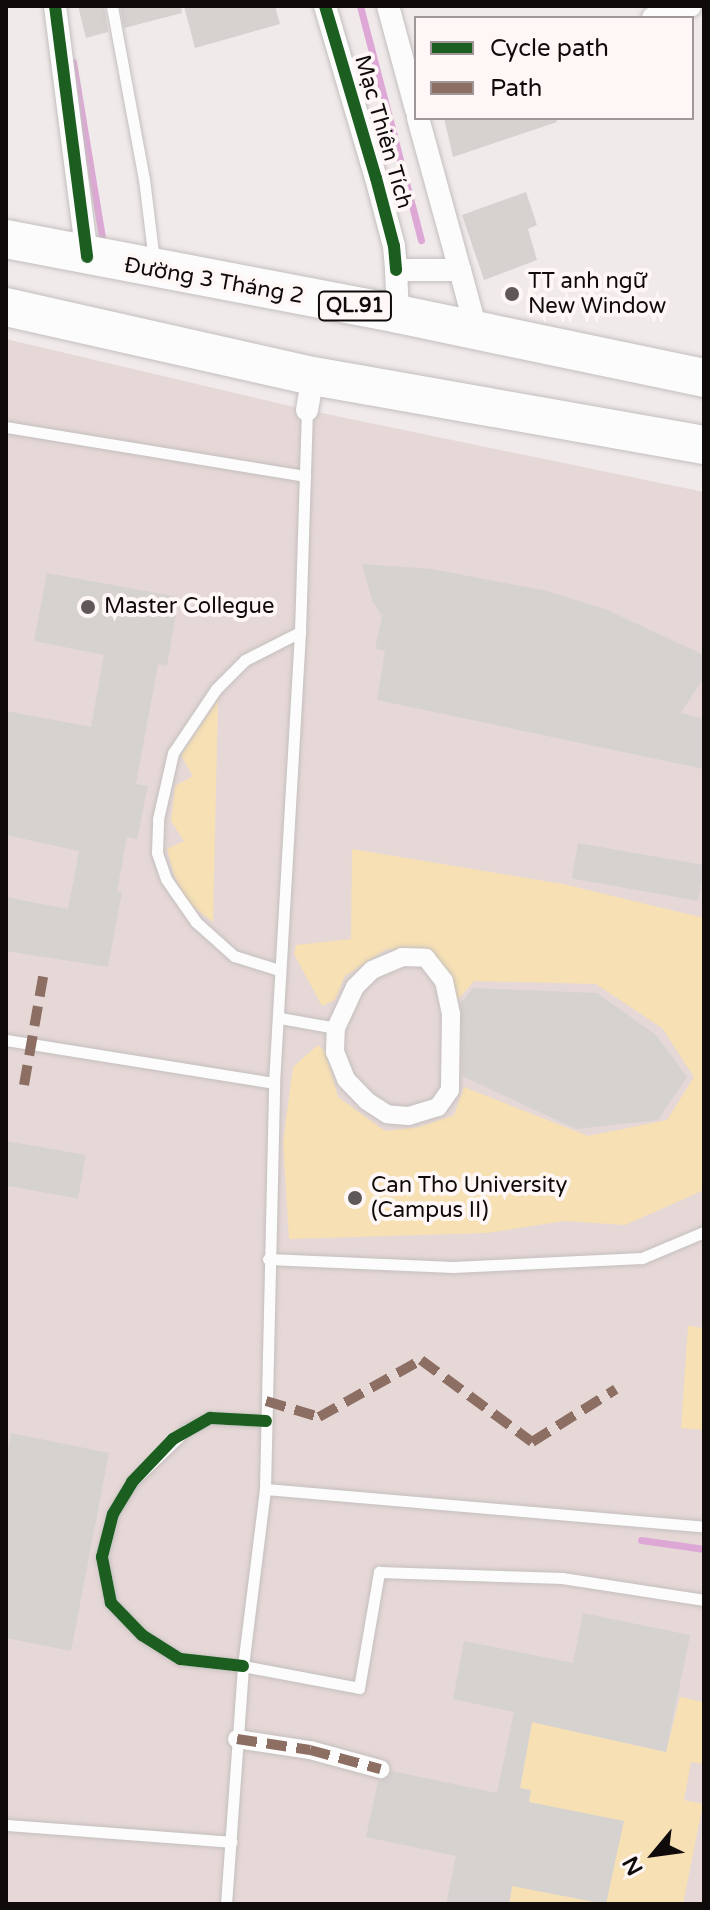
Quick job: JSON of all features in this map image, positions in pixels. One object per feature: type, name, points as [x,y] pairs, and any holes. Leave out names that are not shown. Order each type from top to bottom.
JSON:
[{"type":"highway","name":"Đường 3 Tháng 2","points":[[6,239],[87,257],[398,314],[477,333],[704,378]]},
{"type":"highway","points":[[6,307],[310,393],[704,445]]},
{"type":"street","points":[[55,6],[87,257]]},
{"type":"street","name":"Mạc Thiên Tích","points":[[325,6],[394,246],[398,314]]},
{"type":"street","name":"Mạc Thiên Tích","points":[[388,6],[412,83]]},
{"type":"street","points":[[659,16],[690,6]]},
{"type":"street","name":"Mạc Thiên Tích","points":[[419,120],[477,333]]},
{"type":"street","points":[[396,270],[460,270]]},
{"type":"street","points":[[402,957],[426,958],[444,981],[451,1014],[450,1090],[438,1107],[408,1116],[387,1114],[367,1101],[346,1079],[335,1052],[336,1028],[355,987],[372,970],[402,957]]},
{"type":"street","points":[[237,1739],[310,1750],[380,1769]]},
{"type":"lane","points":[[112,7],[144,179],[155,270]]},
{"type":"lane","points":[[226,1904],[243,1666],[265,1489],[274,1083],[280,1018],[279,970],[300,632],[310,393]]},
{"type":"lane","points":[[6,427],[305,476]]},
{"type":"lane","points":[[279,970],[234,956],[196,922],[179,900],[157,853],[158,819],[173,753],[216,689],[245,660],[300,632]]},
{"type":"lane","points":[[280,1018],[336,1028]]},
{"type":"lane","points":[[6,1040],[274,1083]]},
{"type":"lane","points":[[268,1259],[453,1267],[642,1258],[704,1232]]},
{"type":"lane","points":[[266,1421],[210,1418],[173,1439],[126,1492],[113,1514],[102,1557],[111,1603],[142,1635],[180,1659],[243,1666],[359,1688],[379,1572],[562,1578],[704,1600]]},
{"type":"lane","points":[[265,1489],[704,1527]]},
{"type":"lane","points":[[6,1825],[231,1842]]},
{"type":"shaded area","name":"Can Tho University (Campus II)","points":[[6,339],[307,410],[704,492],[704,1904],[6,1904]]},
{"type":"shaded area","points":[[218,700],[213,922],[187,902],[174,875],[167,849],[184,841],[171,821],[175,786],[193,776],[181,755]]},
{"type":"shaded area","points":[[352,849],[563,884],[704,918],[704,1190],[625,1225],[564,1221],[487,1233],[289,1239],[283,1142],[293,1067],[318,1045],[325,1051],[338,1097],[385,1131],[419,1127],[454,1115],[464,1087],[588,1136],[667,1120],[694,1077],[662,1028],[596,984],[474,981],[456,1002],[427,951],[387,949],[345,976],[335,1000],[322,1006],[294,954],[296,945],[351,939]]},
{"type":"shaded area","points":[[688,1326],[704,1328],[704,1430],[681,1428]]},
{"type":"shaded area","points":[[680,1697],[704,1702],[704,1764],[691,1762],[684,1800],[703,1804],[683,1904],[606,1904],[527,1810],[531,1791],[520,1788],[532,1722],[666,1752]]},
{"type":"shaded area","points":[[520,1843],[532,1890],[606,1904],[509,1904]]},
{"type":"building","points":[[78,6],[104,6],[108,32],[86,38]]},
{"type":"building","points":[[120,6],[181,6],[182,13],[124,28]]},
{"type":"building","points":[[184,6],[275,6],[280,24],[195,48]]},
{"type":"building","points":[[444,120],[556,120],[557,122],[453,157]]},
{"type":"building","points":[[526,192],[537,225],[528,229],[537,260],[484,280],[462,215]]},
{"type":"building","points":[[362,564],[432,569],[547,591],[605,609],[704,655],[704,677],[681,713],[704,719],[704,769],[377,700],[385,651],[375,649],[382,616],[372,600]]},
{"type":"building","points":[[47,573],[179,597],[167,666],[158,664],[136,784],[148,786],[137,839],[127,837],[117,891],[122,892],[108,967],[6,951],[6,897],[68,909],[79,851],[6,835],[6,711],[91,727],[104,655],[34,641]]},
{"type":"building","points":[[578,843],[704,865],[698,901],[572,878]]},
{"type":"building","points":[[473,988],[597,993],[656,1035],[687,1077],[658,1120],[576,1129],[462,1076],[461,1003]]},
{"type":"building","points":[[6,1141],[86,1155],[78,1198],[6,1186]]},
{"type":"building","points":[[11,1433],[109,1453],[71,1651],[6,1638],[6,1460]]},
{"type":"building","points":[[583,1613],[690,1635],[666,1752],[532,1722],[520,1788],[531,1790],[529,1802],[624,1821],[606,1904],[512,1886],[509,1904],[446,1904],[456,1856],[366,1837],[378,1781],[388,1778],[392,1771],[497,1793],[514,1712],[453,1699],[464,1641],[573,1663]]},
{"type":"waterway","points":[[360,6],[421,240]]},
{"type":"waterway","points":[[73,62],[102,238]]},
{"type":"waterway","points":[[641,1540],[704,1549]]},
{"type":"marked path","points":[[24,1085],[43,977]]},
{"type":"marked path","points":[[266,1401],[319,1417],[421,1360],[532,1442],[616,1389]]},
{"type":"marked path","points":[[237,1739],[310,1750],[380,1769]]},
{"type":"cycle path","points":[[55,6],[87,257]]},
{"type":"cycle path","points":[[325,6],[376,178],[394,246],[396,270]]},
{"type":"cycle path","points":[[243,1666],[180,1659],[142,1635],[111,1603],[102,1557],[113,1514],[132,1482],[173,1439],[210,1418],[266,1421]]},
{"type":"place","name":"TT anh ngữ New Window","points":[[512,294]]},
{"type":"place","name":"Master Collegue","points":[[88,607]]},
{"type":"place","name":"Can Tho University (Campus II)","points":[[355,1198]]}]
